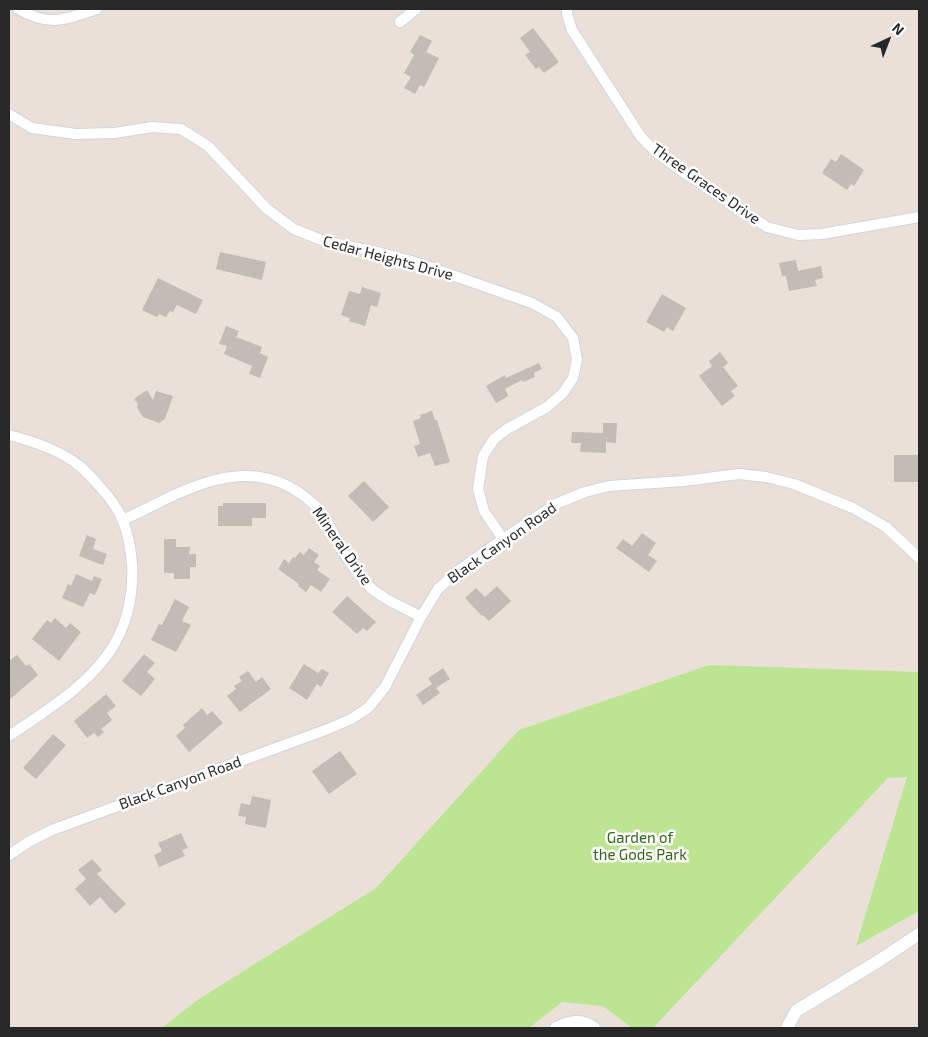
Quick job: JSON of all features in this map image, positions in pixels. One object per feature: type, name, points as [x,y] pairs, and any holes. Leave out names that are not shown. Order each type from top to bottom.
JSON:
[{"type":"street","points":[[18,9],[40,20],[62,20],[97,9]]},
{"type":"street","points":[[400,22],[416,9]]},
{"type":"street","name":"Three Graces Drive","points":[[567,9],[572,30],[641,137],[656,152],[683,172],[767,227],[798,235],[822,234],[919,217]]},
{"type":"street","name":"Cedar Heights Drive","points":[[9,114],[32,128],[76,134],[115,133],[152,127],[181,129],[208,146],[267,209],[294,229],[324,241],[415,262],[532,303],[557,317],[572,338],[577,360],[573,378],[563,393],[547,407],[506,429],[494,439],[483,456],[478,489],[484,511],[503,538]]},
{"type":"street","points":[[9,435],[54,449],[81,467],[100,488],[123,520],[130,550],[132,577],[130,605],[122,631],[106,657],[88,679],[9,736]]},
{"type":"street","name":"Black Canyon Road","points":[[9,855],[30,841],[52,830],[351,719],[368,708],[385,688],[421,617],[438,589],[459,570],[503,538],[558,503],[585,492],[609,486],[684,481],[740,474],[766,477],[794,484],[853,508],[886,527],[919,558]]},
{"type":"street","name":"Mineral Drive","points":[[123,520],[206,482],[230,476],[252,475],[274,479],[294,489],[311,501],[333,531],[356,571],[372,589],[421,617]]},
{"type":"street","points":[[787,1028],[796,1011],[919,934]]},
{"type":"street","points":[[556,1028],[571,1021],[589,1024],[594,1028]]},
{"type":"green space","name":"Garden of the Gods Park","points":[[709,665],[919,672],[919,911],[856,946],[907,777],[888,778],[653,1028],[632,1028],[603,1006],[562,1002],[529,1028],[162,1028],[199,999],[376,888],[519,730]]},
{"type":"building","points":[[533,28],[559,62],[544,73],[539,67],[536,69],[525,55],[530,52],[520,38]]},
{"type":"building","points":[[420,35],[432,41],[426,52],[439,58],[424,87],[420,85],[415,94],[404,88],[411,77],[404,73],[414,55],[410,52]]},
{"type":"building","points":[[841,154],[864,170],[854,186],[851,184],[847,190],[822,173],[831,159],[836,162]]},
{"type":"building","points":[[220,252],[266,262],[262,280],[216,269]]},
{"type":"building","points":[[796,260],[798,271],[821,266],[823,278],[815,280],[817,286],[789,291],[786,276],[782,276],[779,263]]},
{"type":"building","points":[[158,278],[203,300],[196,314],[177,305],[173,312],[170,311],[166,317],[159,314],[157,317],[142,310]]},
{"type":"building","points":[[362,287],[381,293],[377,307],[371,305],[365,326],[349,321],[350,318],[341,315],[349,291],[360,294]]},
{"type":"building","points":[[662,294],[686,308],[673,331],[667,327],[664,332],[646,322]]},
{"type":"building","points":[[226,326],[239,331],[236,337],[262,347],[260,353],[268,357],[260,378],[249,374],[252,366],[224,354],[227,346],[219,344]]},
{"type":"building","points":[[720,352],[728,363],[723,367],[738,386],[731,391],[735,396],[722,406],[699,376],[712,366],[709,361]]},
{"type":"building","points":[[539,363],[542,369],[534,373],[535,377],[523,382],[522,380],[505,389],[508,396],[496,403],[486,386],[505,375],[506,378]]},
{"type":"building","points":[[147,390],[153,400],[156,391],[173,396],[165,419],[159,423],[143,417],[137,408],[138,404],[134,399]]},
{"type":"building","points":[[432,411],[435,420],[437,420],[450,462],[435,466],[430,453],[418,457],[414,446],[420,444],[413,421],[421,418],[420,415]]},
{"type":"building","points":[[603,423],[617,423],[616,443],[606,442],[606,453],[580,452],[581,443],[571,443],[572,432],[603,433]]},
{"type":"building","points":[[894,455],[919,455],[919,482],[894,482]]},
{"type":"building","points":[[364,481],[389,507],[373,522],[348,496]]},
{"type":"building","points":[[223,503],[266,503],[266,518],[252,518],[252,526],[218,526],[218,506],[223,506]]},
{"type":"building","points":[[642,533],[656,543],[648,555],[657,561],[649,572],[616,548],[623,539],[632,546]]},
{"type":"building","points":[[87,535],[96,539],[93,549],[107,554],[103,565],[79,556]]},
{"type":"building","points":[[164,539],[176,539],[176,547],[190,547],[189,554],[196,554],[196,567],[190,567],[190,579],[174,579],[174,573],[164,573]]},
{"type":"building","points":[[309,548],[319,555],[314,562],[320,566],[317,570],[330,579],[321,592],[311,585],[306,592],[298,586],[299,584],[278,569],[284,559],[289,563],[300,552],[304,555]]},
{"type":"building","points":[[76,574],[92,581],[94,576],[102,579],[95,595],[90,593],[83,607],[62,598],[68,584],[71,586]]},
{"type":"building","points":[[497,586],[511,601],[489,621],[465,598],[476,588],[485,597]]},
{"type":"building","points":[[347,596],[376,622],[367,631],[363,628],[357,634],[332,612]]},
{"type":"building","points":[[175,599],[189,607],[182,621],[191,625],[176,652],[151,640],[159,624],[162,625]]},
{"type":"building","points":[[55,618],[66,628],[70,623],[81,632],[59,661],[32,639],[47,620],[51,623]]},
{"type":"building","points":[[144,654],[155,663],[147,672],[155,679],[141,696],[122,681]]},
{"type":"building","points":[[17,655],[26,666],[29,664],[38,675],[9,700],[9,661]]},
{"type":"building","points":[[304,664],[318,673],[322,669],[329,673],[321,687],[317,684],[307,700],[289,688]]},
{"type":"building","points":[[443,668],[450,679],[436,688],[440,693],[423,705],[416,695],[432,684],[428,678]]},
{"type":"building","points":[[248,671],[256,682],[262,677],[271,689],[240,712],[227,696],[236,689],[234,686],[242,681],[239,677]]},
{"type":"building","points":[[106,694],[116,706],[107,713],[112,720],[101,729],[104,732],[98,737],[94,733],[87,738],[74,721]]},
{"type":"building","points":[[202,708],[207,715],[212,711],[223,723],[189,752],[176,736],[185,728],[183,725]]},
{"type":"building","points":[[53,734],[66,745],[36,779],[23,768]]},
{"type":"building","points":[[340,751],[357,774],[329,794],[312,771]]},
{"type":"building","points":[[252,796],[271,800],[266,828],[245,824],[246,817],[238,816],[241,803],[250,805]]},
{"type":"building","points":[[181,833],[188,848],[182,850],[185,856],[159,867],[154,855],[162,851],[158,843]]},
{"type":"building","points":[[92,859],[102,870],[97,874],[126,904],[115,914],[100,897],[90,906],[75,889],[86,879],[78,870]]}]
